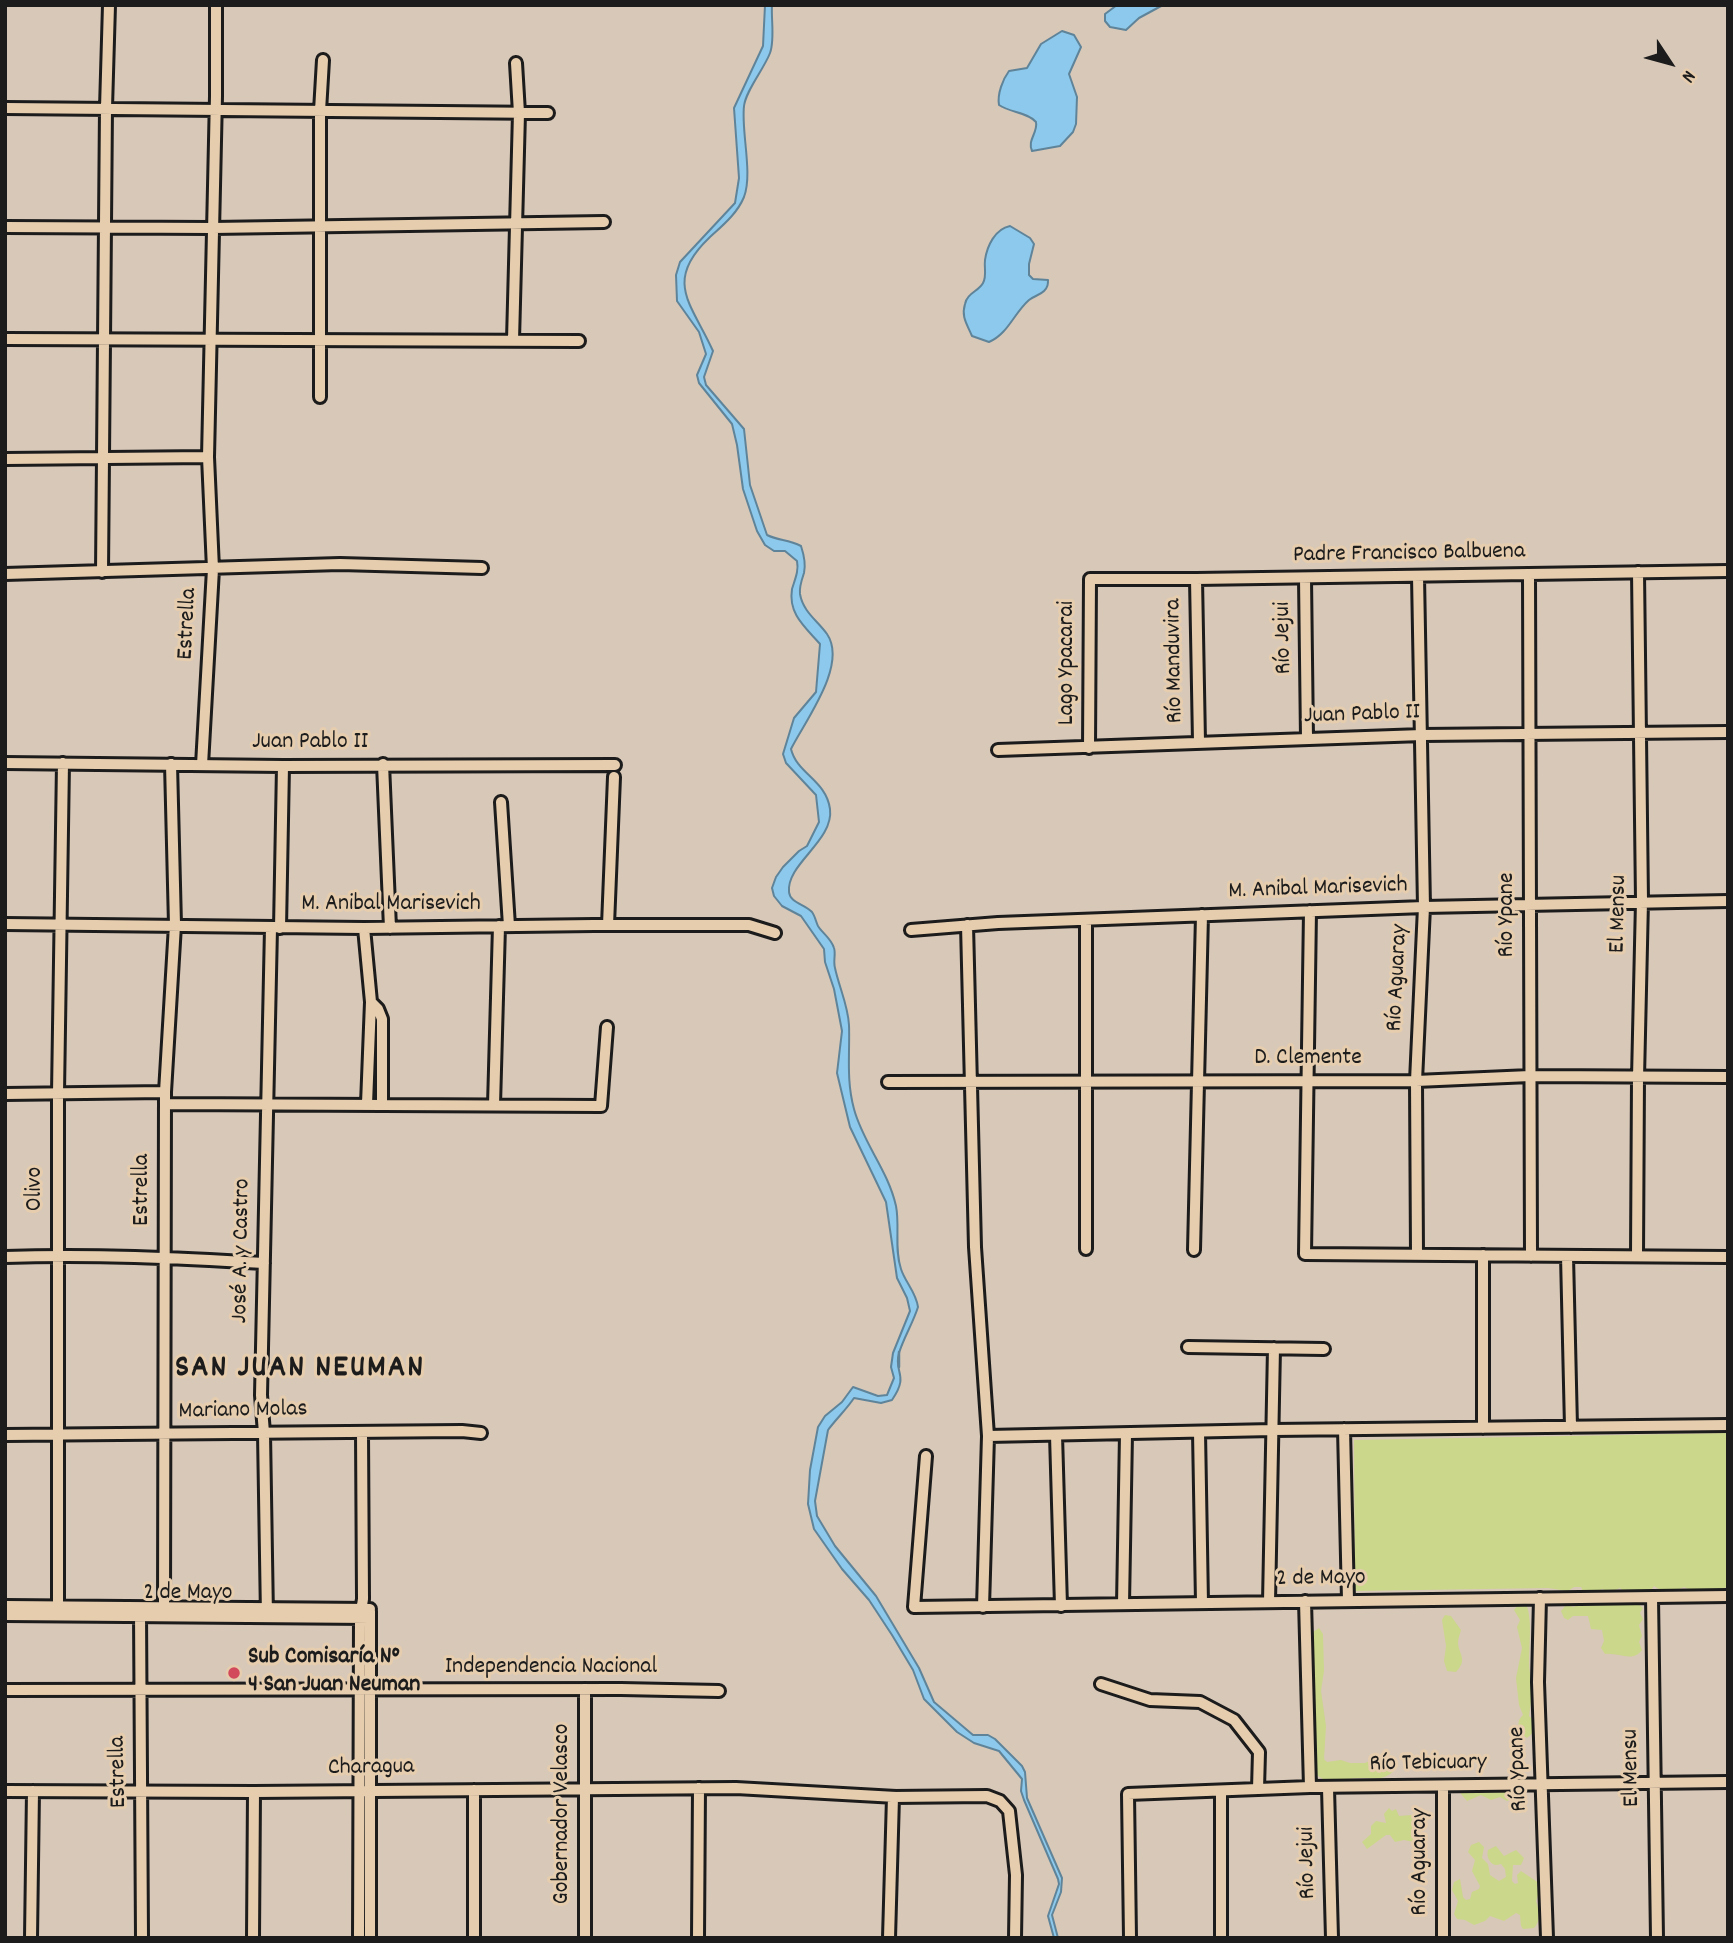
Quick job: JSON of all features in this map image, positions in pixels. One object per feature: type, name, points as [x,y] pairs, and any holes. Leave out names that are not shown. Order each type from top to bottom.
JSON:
[{"type":"street","points":[[102,572],[109,5]]},
{"type":"street","name":"Estrella","points":[[202,765],[213,569],[208,457],[216,5]]},
{"type":"street","points":[[320,397],[320,111],[323,60]]},
{"type":"street","points":[[513,340],[519,113],[516,63]]},
{"type":"street","points":[[5,108],[548,113]]},
{"type":"street","points":[[5,227],[214,228],[604,222]]},
{"type":"street","points":[[5,339],[579,341]]},
{"type":"street","points":[[5,458],[208,457]]},
{"type":"street","points":[[5,575],[340,564],[482,568]]},
{"type":"street","name":"Padre Francisco Balbuena","points":[[1090,579],[1728,571]]},
{"type":"street","name":"El Mensu","points":[[1637,1256],[1637,1078],[1642,901],[1638,572]]},
{"type":"street","name":"Río Ypane","points":[[1529,575],[1531,1256]]},
{"type":"street","name":"Río Aguaray","points":[[1417,1255],[1416,1081],[1424,907],[1418,576]]},
{"type":"street","name":"Río Jejui","points":[[1305,578],[1307,738]]},
{"type":"street","name":"Lago Ypacarai","points":[[1089,748],[1090,579]]},
{"type":"street","name":"Río Manduvira","points":[[1196,579],[1199,742]]},
{"type":"street","name":"Juan Pablo II","points":[[998,750],[1422,735],[1728,732]]},
{"type":"street","name":"Juan Pablo II","points":[[5,763],[615,765]]},
{"type":"street","name":"Olivo","points":[[58,1611],[58,1093],[63,763]]},
{"type":"street","name":"Estrella","points":[[164,1612],[165,1092],[175,925],[171,764]]},
{"type":"street","points":[[383,764],[390,929]]},
{"type":"street","name":"José A. y Castro","points":[[267,1612],[261,1395],[266,1105],[283,766]]},
{"type":"street","points":[[608,925],[614,777]]},
{"type":"street","points":[[494,1105],[504,926],[500,802]]},
{"type":"street","name":"M. Anibal Marisevich","points":[[911,930],[967,925],[1310,911],[1728,901]]},
{"type":"street","points":[[1310,911],[1305,1254],[1728,1257]]},
{"type":"street","points":[[1194,1250],[1202,915]]},
{"type":"street","points":[[1086,920],[1086,1249]]},
{"type":"street","name":"M. Anibal Marisevich","points":[[5,924],[364,929],[749,925],[775,933]]},
{"type":"street","points":[[967,925],[975,1247],[988,1436],[984,1607]]},
{"type":"street","points":[[364,929],[372,1002],[367,1104]]},
{"type":"street","points":[[372,1002],[382,1019],[382,1105]]},
{"type":"street","points":[[165,1104],[601,1106],[607,1027]]},
{"type":"street","name":"D. Clemente","points":[[888,1082],[1416,1081],[1530,1076],[1728,1077]]},
{"type":"street","points":[[5,1094],[165,1092]]},
{"type":"street","points":[[5,1257],[59,1255],[264,1263]]},
{"type":"street","points":[[1483,1255],[1483,1427]]},
{"type":"street","points":[[1567,1256],[1571,1427]]},
{"type":"street","points":[[1188,1347],[1324,1349]]},
{"type":"street","points":[[1269,1602],[1274,1348]]},
{"type":"street","points":[[988,1436],[1728,1425]]},
{"type":"street","points":[[1344,1429],[1348,1600]]},
{"type":"street","points":[[359,1938],[365,1690],[362,1432]]},
{"type":"street","points":[[1199,1432],[1202,1603]]},
{"type":"street","name":"Mariano Molas","points":[[5,1435],[481,1433]]},
{"type":"street","points":[[1123,1604],[1126,1434]]},
{"type":"street","points":[[1056,1435],[1061,1606]]},
{"type":"street","name":"2 de Mayo","points":[[926,1456],[914,1607],[1728,1596]]},
{"type":"street","name":"El Mensu","points":[[1652,1597],[1657,1938]]},
{"type":"street","name":"Río Ypane","points":[[1540,1598],[1538,1669],[1547,1938]]},
{"type":"street","points":[[1305,1601],[1310,1787]]},
{"type":"street","name":"2 de Mayo","points":[[5,1606],[58,1611]]},
{"type":"street","name":"2 de Mayo","points":[[5,1615],[58,1611],[365,1610]]},
{"type":"street","name":"Estrella","points":[[140,1611],[142,1938]]},
{"type":"street","points":[[1101,1684],[1150,1699],[1200,1702],[1234,1720],[1259,1752],[1258,1789]]},
{"type":"street","name":"Gobernador Velasco","points":[[585,1689],[585,1938]]},
{"type":"street","name":"Independencia Nacional","points":[[5,1690],[719,1691]]},
{"type":"street","name":"Río Tebicuary","points":[[1130,1938],[1128,1794],[1310,1787],[1728,1782]]},
{"type":"street","name":"Río Aguaray","points":[[1443,1786],[1443,1938]]},
{"type":"street","points":[[698,1938],[699,1788]]},
{"type":"street","name":"Charagua","points":[[5,1791],[736,1788],[897,1797],[987,1796],[1000,1801],[1009,1811],[1016,1875],[1015,1938]]},
{"type":"street","name":"Río Jejui","points":[[1328,1788],[1332,1938]]},
{"type":"street","points":[[364,1790],[370,1938]]},
{"type":"street","points":[[474,1790],[474,1938]]},
{"type":"street","points":[[31,1938],[33,1791]]},
{"type":"street","points":[[1221,1791],[1221,1938]]},
{"type":"street","points":[[253,1938],[254,1792]]},
{"type":"street","points":[[889,1938],[893,1797],[897,1797]]},
{"type":"green space","points":[[1728,1433],[1728,1584],[1722,1592],[1702,1592],[1684,1587],[1667,1594],[1654,1586],[1646,1592],[1629,1595],[1620,1588],[1610,1592],[1602,1589],[1593,1595],[1584,1593],[1581,1587],[1568,1591],[1548,1588],[1355,1591],[1354,1440]]},
{"type":"green space","points":[[1634,1601],[1643,1608],[1640,1613],[1643,1619],[1639,1625],[1642,1650],[1634,1656],[1605,1654],[1601,1648],[1604,1641],[1602,1630],[1591,1629],[1588,1616],[1573,1616],[1568,1620],[1561,1611],[1566,1605],[1574,1607],[1580,1603],[1587,1606],[1594,1602],[1601,1605],[1609,1602],[1627,1605]]},
{"type":"green space","points":[[1526,1604],[1530,1620],[1529,1665],[1533,1687],[1529,1716],[1535,1722],[1536,1730],[1527,1738],[1520,1733],[1518,1726],[1523,1715],[1516,1678],[1522,1648],[1517,1627],[1520,1620],[1514,1610],[1518,1605]]},
{"type":"green space","points":[[1445,1615],[1451,1616],[1461,1630],[1458,1643],[1462,1664],[1456,1672],[1447,1671],[1444,1661],[1446,1646],[1442,1620]]},
{"type":"green space","points":[[1319,1628],[1323,1634],[1324,1671],[1321,1691],[1326,1726],[1324,1759],[1327,1762],[1341,1760],[1350,1763],[1365,1763],[1374,1759],[1393,1762],[1394,1771],[1386,1776],[1333,1781],[1316,1774],[1312,1718],[1314,1671],[1310,1640],[1313,1632]]},
{"type":"green space","points":[[1519,1788],[1519,1796],[1507,1801],[1500,1797],[1491,1800],[1481,1795],[1467,1801],[1460,1790]]},
{"type":"green space","points":[[1389,1808],[1392,1811],[1396,1809],[1399,1816],[1412,1815],[1417,1822],[1413,1828],[1416,1834],[1414,1842],[1395,1842],[1390,1835],[1386,1835],[1367,1849],[1362,1842],[1371,1834],[1371,1826],[1376,1821],[1386,1823],[1384,1814]]},
{"type":"green space","points":[[1479,1842],[1484,1847],[1482,1858],[1488,1864],[1490,1875],[1499,1881],[1506,1877],[1505,1869],[1501,1864],[1495,1865],[1491,1862],[1488,1850],[1496,1846],[1504,1856],[1516,1850],[1524,1858],[1521,1865],[1513,1865],[1512,1881],[1518,1883],[1517,1875],[1521,1871],[1539,1883],[1536,1901],[1539,1918],[1534,1928],[1523,1929],[1520,1915],[1516,1913],[1504,1921],[1490,1916],[1474,1925],[1457,1919],[1454,1914],[1458,1901],[1452,1890],[1454,1882],[1460,1879],[1466,1900],[1470,1899],[1472,1892],[1480,1886],[1472,1871],[1475,1860],[1468,1852],[1471,1845]]},
{"type":"water","points":[[765,5],[772,5],[772,42],[770,53],[748,93],[744,106],[747,176],[744,197],[733,214],[695,254],[687,268],[686,293],[713,351],[704,377],[706,385],[744,429],[750,485],[767,535],[801,546],[805,566],[800,594],[807,611],[827,634],[832,647],[829,677],[791,749],[799,765],[823,791],[830,809],[829,821],[825,832],[795,872],[789,892],[792,899],[812,912],[818,926],[834,948],[835,968],[848,1018],[849,1077],[854,1109],[892,1193],[897,1214],[899,1261],[918,1307],[899,1353],[901,1379],[892,1400],[881,1403],[854,1398],[828,1430],[815,1501],[817,1516],[835,1546],[876,1596],[919,1668],[934,1702],[973,1735],[988,1735],[995,1739],[1022,1766],[1027,1798],[1062,1878],[1061,1892],[1052,1915],[1058,1938],[1054,1938],[1048,1916],[1059,1884],[1058,1879],[1024,1800],[1021,1791],[1022,1779],[999,1751],[974,1743],[957,1732],[924,1699],[913,1670],[892,1635],[869,1600],[842,1569],[814,1529],[808,1504],[810,1470],[818,1427],[853,1387],[878,1396],[887,1395],[894,1378],[891,1367],[893,1353],[910,1311],[897,1278],[886,1202],[850,1127],[837,1073],[842,1031],[824,949],[801,916],[782,906],[774,896],[772,888],[783,867],[807,846],[819,822],[816,795],[786,763],[783,754],[794,718],[816,692],[820,644],[803,626],[793,606],[791,598],[797,561],[785,551],[774,551],[765,545],[757,531],[743,489],[732,424],[699,383],[697,375],[706,354],[699,332],[677,301],[676,275],[680,262],[735,203],[739,178],[734,108],[763,46]]},
{"type":"water","points":[[1117,5],[1163,5],[1139,18],[1126,30],[1110,27],[1105,21],[1105,14]]},
{"type":"water","points":[[1062,31],[1074,35],[1081,47],[1069,74],[1077,97],[1076,124],[1073,132],[1060,146],[1032,151],[1036,122],[1028,116],[999,105],[1000,92],[1009,71],[1027,68],[1041,44]]},
{"type":"water","points":[[1010,226],[1030,238],[1034,244],[1029,275],[1033,279],[1048,280],[1048,284],[1044,291],[1024,305],[1001,334],[989,342],[972,336],[965,320],[964,309],[968,297],[984,280],[985,260],[990,244],[996,234]]},
{"type":"waterway","points":[[899,1352],[899,1367]]},
{"type":"place","name":"Sub Comisaría N° 4 San Juan Neuman","points":[[234,1673]]},
{"type":"district","name":"SAN JUAN NEUMAN","points":[[300,1371]]}]
